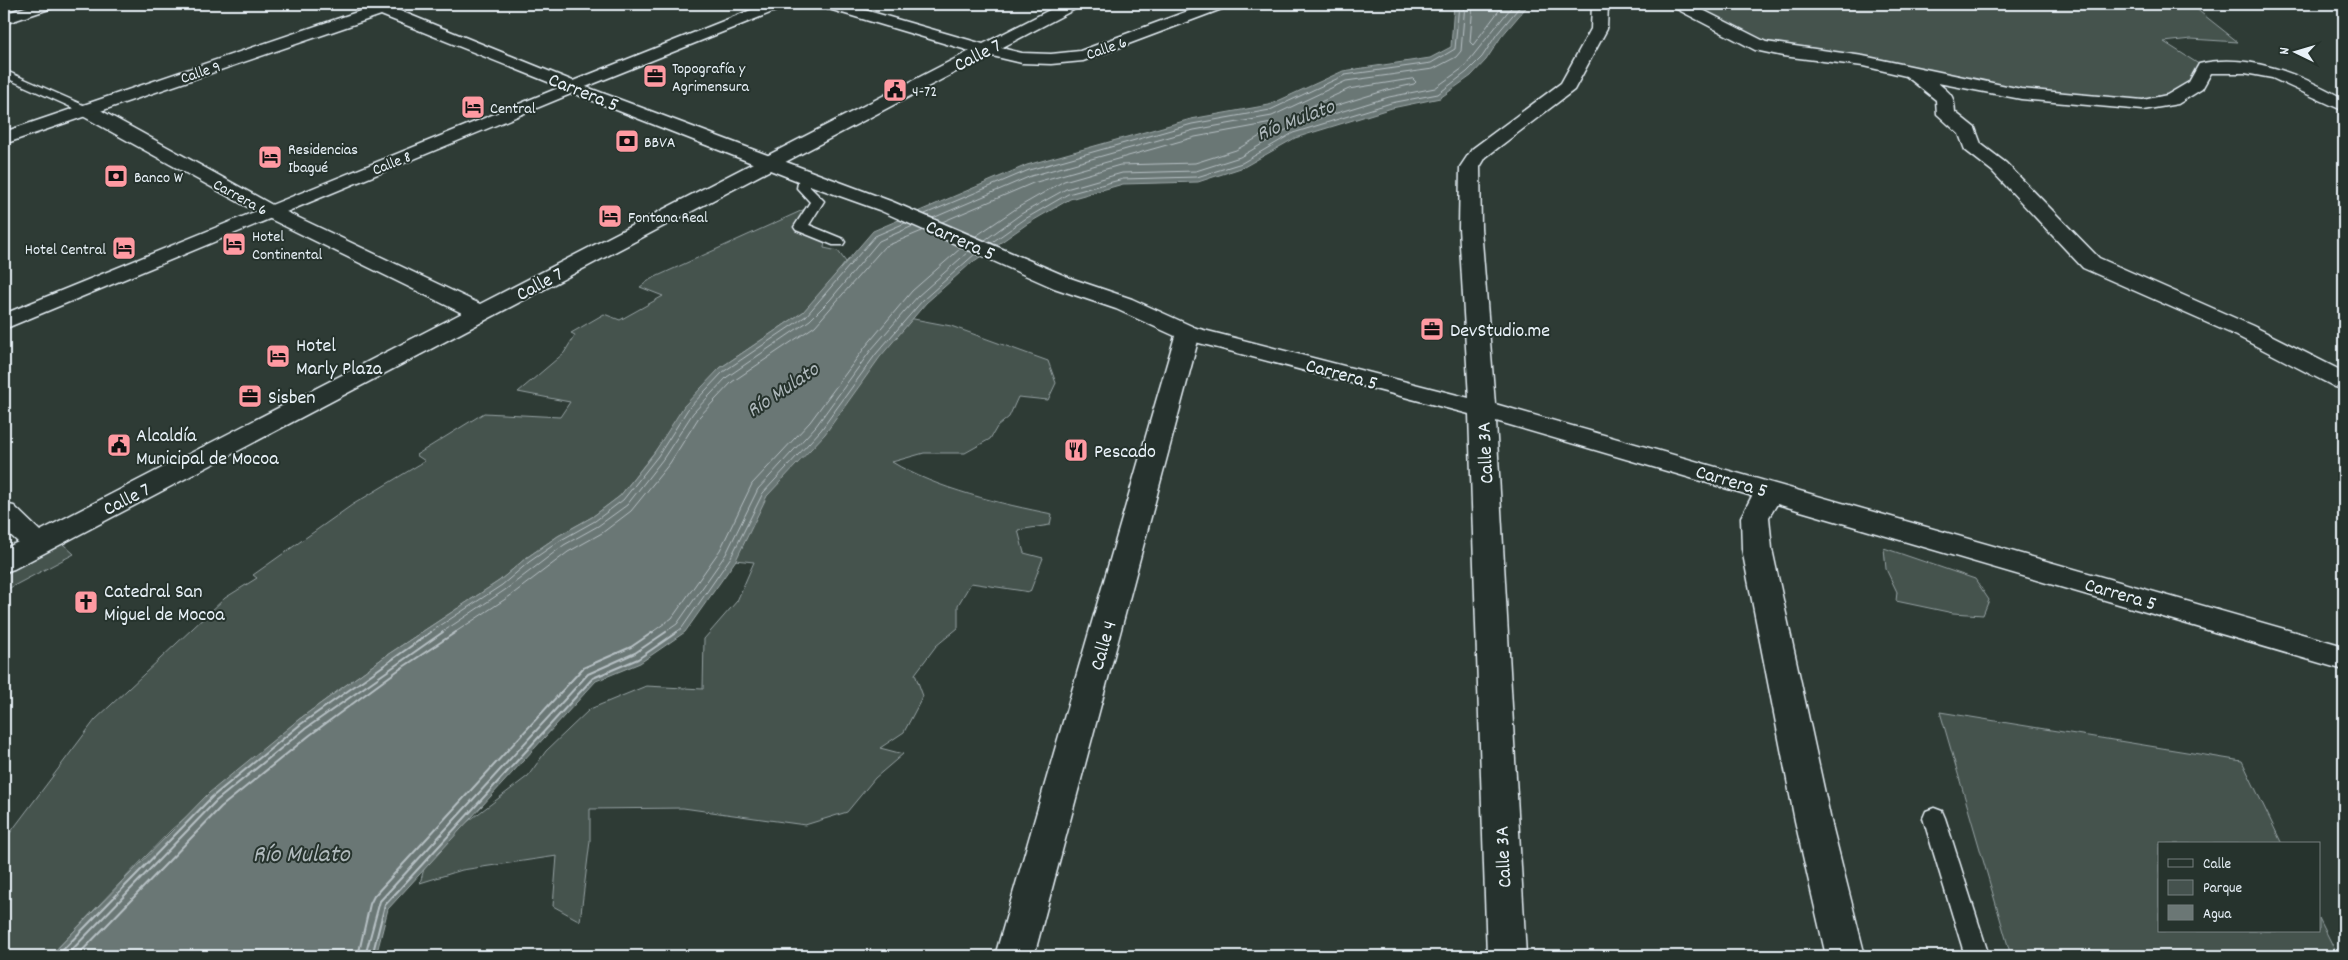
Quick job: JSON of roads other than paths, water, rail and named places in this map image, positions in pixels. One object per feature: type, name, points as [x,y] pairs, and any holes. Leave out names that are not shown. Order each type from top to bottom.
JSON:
[{"type":"street","points":[[4,19],[49,4]]},
{"type":"street","name":"Calle 8","points":[[4,322],[269,211],[778,4]]},
{"type":"street","name":"Calle 6","points":[[828,4],[986,50],[1022,58],[1051,60],[1083,56],[1221,4]]},
{"type":"street","name":"Calle 7","points":[[4,562],[482,314],[767,162],[1073,4]]},
{"type":"street","name":"Calle 3A","points":[[1506,956],[1482,409],[1470,228],[1470,167],[1479,153],[1568,86],[1599,29],[1600,4]]},
{"type":"street","points":[[1679,4],[1762,46],[1783,51],[1862,60],[1975,86],[2021,94],[2143,105],[2172,100],[2196,84],[2205,68],[2228,66],[2254,67],[2280,73],[2344,106]]},
{"type":"street","name":"Carrera 5","points":[[382,5],[573,87],[805,177],[886,206],[1062,283],[1124,304],[1188,333],[1482,409],[2344,658]]},
{"type":"street","name":"Calle 9","points":[[4,138],[382,5]]},
{"type":"street","points":[[1896,67],[1926,82],[1945,98],[1946,114],[1968,132],[1972,146],[1999,167],[2091,263],[2245,331],[2344,382]]},
{"type":"street","name":"Carrera 6","points":[[86,110],[269,211],[482,314]]},
{"type":"street","name":"Calle 4","points":[[1015,956],[1188,333]]},
{"type":"street","points":[[1773,492],[1762,501],[1757,509],[1755,527],[1757,549],[1812,812],[1846,956]]},
{"type":"street","points":[[4,513],[37,544]]},
{"type":"lane","name":"Carrera 6","points":[[4,72],[86,110]]},
{"type":"lane","points":[[805,177],[803,188],[817,201],[801,227],[838,242]]},
{"type":"lane","points":[[1934,818],[1978,956]]},
{"type":"water","name":"Río Mulato","points":[[1454,4],[1529,4],[1501,37],[1486,60],[1471,76],[1440,98],[1392,108],[1295,138],[1244,167],[1198,182],[1123,184],[1070,199],[1027,224],[970,264],[926,303],[880,357],[825,434],[767,496],[736,560],[685,632],[640,663],[596,681],[388,909],[376,956],[50,956],[209,793],[298,720],[387,655],[499,581],[526,558],[558,536],[592,517],[620,496],[654,453],[684,406],[720,368],[803,312],[873,231],[1027,165],[1191,119],[1269,105],[1343,71],[1430,58],[1451,47]]},
{"type":"place","name":"Topografía y Agrimensura","points":[[655,76]]},
{"type":"place","name":"4-72","points":[[895,90]]},
{"type":"place","name":"Central","points":[[473,107]]},
{"type":"place","name":"BBVA","points":[[627,141]]},
{"type":"place","name":"Residencias Ibagué","points":[[270,157]]},
{"type":"place","name":"Banco W","points":[[116,176]]},
{"type":"place","name":"Fontana Real","points":[[610,216]]},
{"type":"place","name":"Hotel Continental","points":[[234,244]]},
{"type":"place","name":"Hotel Central","points":[[124,248]]},
{"type":"place","name":"DevStudio.me","points":[[1432,329]]},
{"type":"place","name":"Hotel Marly Plaza","points":[[278,356]]},
{"type":"place","name":"Sisben","points":[[250,396]]},
{"type":"place","name":"Alcaldía Municipal de Mocoa","points":[[119,445]]},
{"type":"place","name":"Pescado","points":[[1076,450]]},
{"type":"place","name":"Catedral San Miguel de Mocoa","points":[[86,602]]}]
